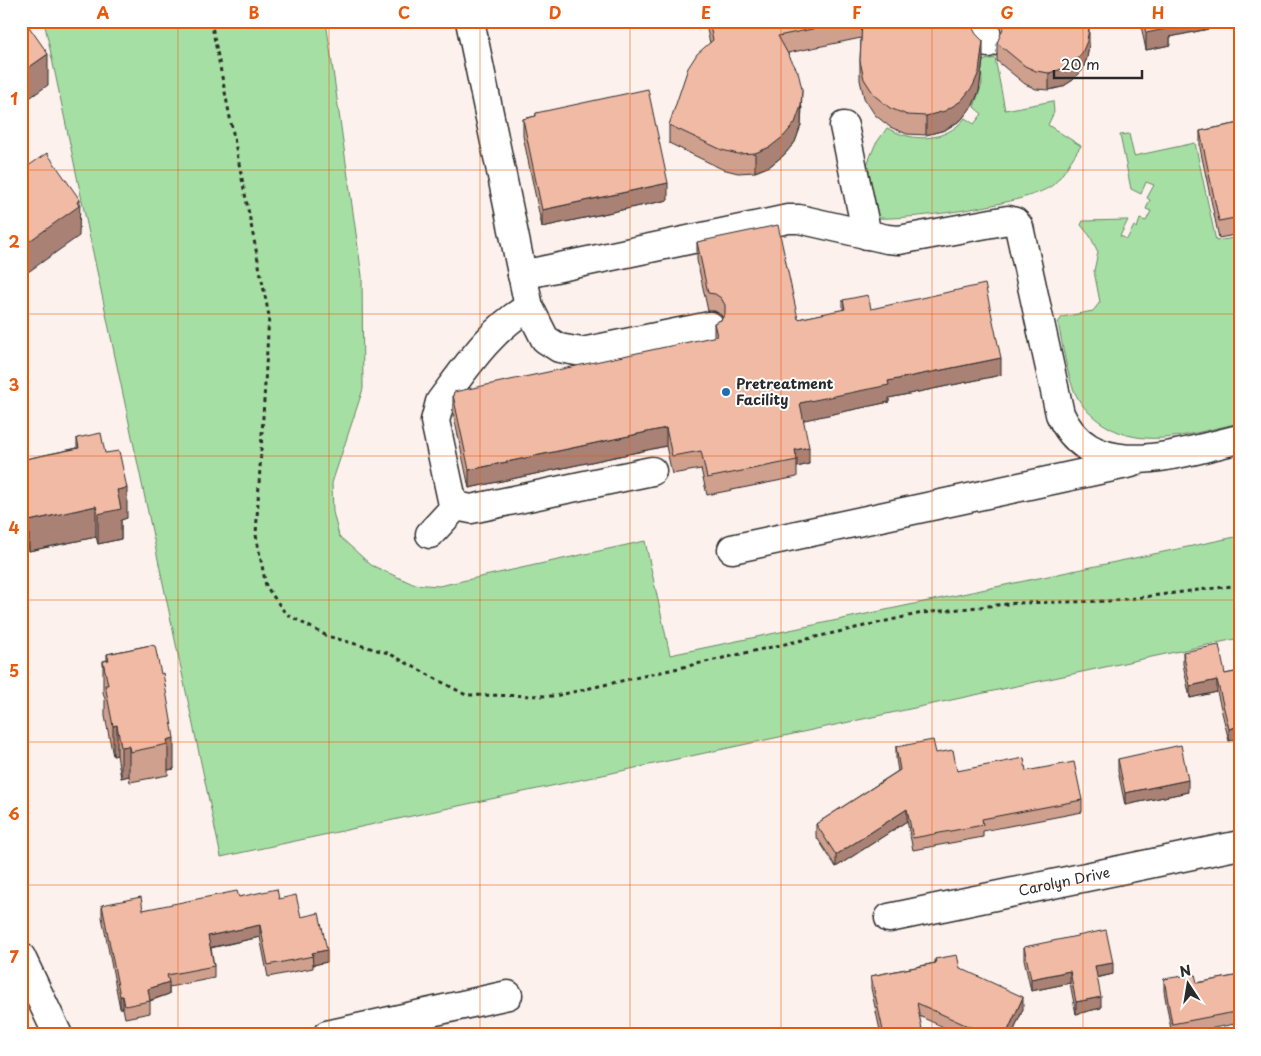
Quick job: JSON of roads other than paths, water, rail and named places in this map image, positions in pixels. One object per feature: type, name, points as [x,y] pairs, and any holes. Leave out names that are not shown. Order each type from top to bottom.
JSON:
[{"type":"street","points":[[470,21],[529,307],[545,339],[559,348],[582,352],[710,326]]},
{"type":"street","points":[[844,126],[867,235]]},
{"type":"street","points":[[522,275],[788,219],[799,219],[887,239],[911,239],[1008,220],[1015,222],[1019,227],[1073,476]]},
{"type":"street","points":[[456,506],[450,492],[435,421],[436,412],[440,402],[487,339],[510,318],[529,307]]},
{"type":"street","points":[[1060,414],[1073,435],[1092,450],[1122,459],[1144,460]]},
{"type":"street","points":[[732,549],[1240,439]]},
{"type":"street","points":[[456,506],[471,509],[652,471]]},
{"type":"street","points":[[430,534],[456,506]]},
{"type":"street","name":"Carolyn Drive","points":[[889,918],[1240,845]]},
{"type":"street","points":[[21,957],[58,1035]]},
{"type":"street","points":[[327,1035],[508,995]]},
{"type":"place","name":"Pretreatment Facility","points":[[726,392]]}]
